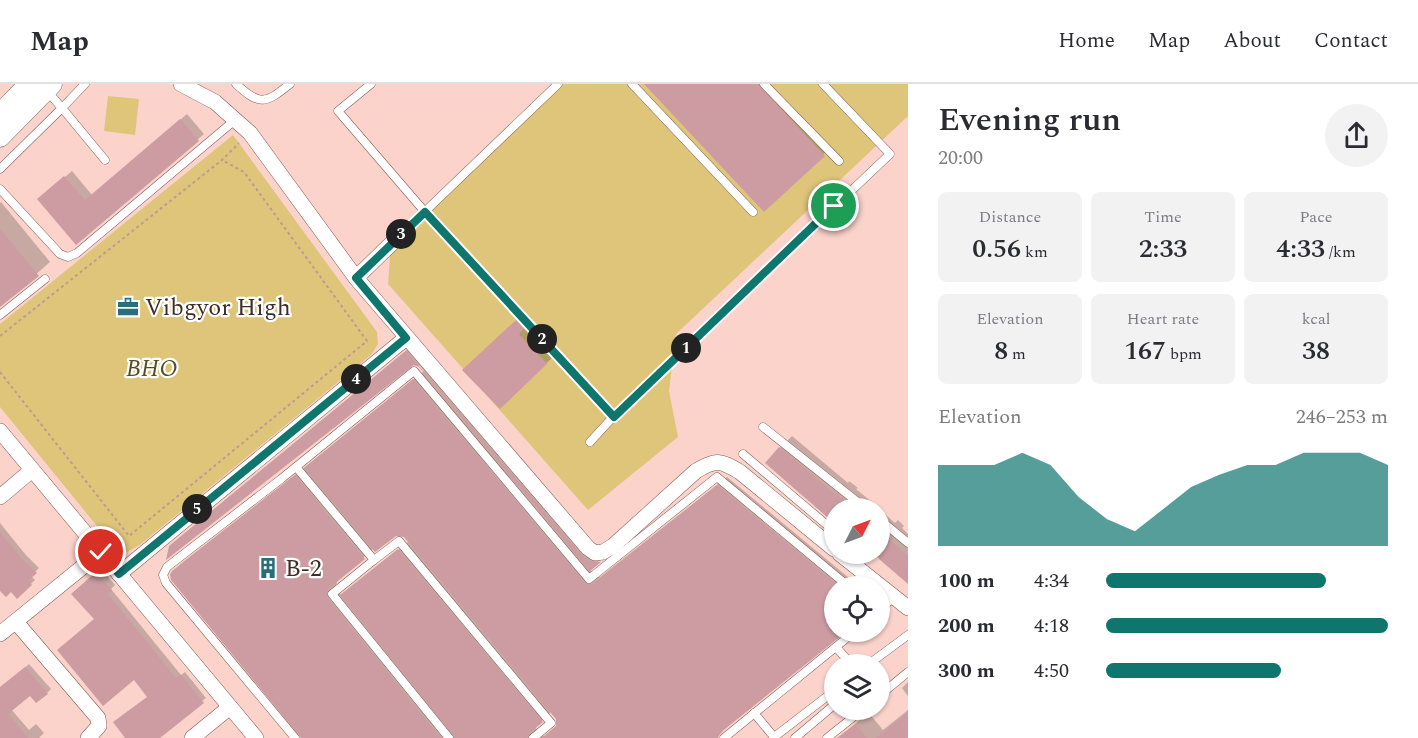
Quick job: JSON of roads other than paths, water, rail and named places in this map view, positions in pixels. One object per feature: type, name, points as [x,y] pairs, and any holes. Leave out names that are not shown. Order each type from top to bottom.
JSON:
[{"type":"street","points":[[181,84],[215,102],[250,133],[356,278],[588,548],[595,553],[603,552],[613,546],[696,471],[710,463],[723,462],[740,472],[824,541]]},
{"type":"street","points":[[0,114],[42,86]]},
{"type":"street","points":[[0,137],[42,86]]},
{"type":"street","points":[[356,278],[391,244]]},
{"type":"street","points":[[119,574],[406,338]]},
{"type":"street","points":[[0,431],[256,738]]},
{"type":"street","points":[[0,497],[32,470]]},
{"type":"street","points":[[0,634],[101,552]]},
{"type":"street","points":[[853,564],[908,608]]},
{"type":"street","points":[[16,622],[98,718],[99,726],[88,738]]},
{"type":"street","points":[[192,738],[226,702]]},
{"type":"lane","points":[[0,169],[85,84]]},
{"type":"lane","points":[[236,84],[248,95],[261,101],[270,98],[290,84]]},
{"type":"lane","points":[[371,84],[338,111],[425,212],[614,417]]},
{"type":"lane","points":[[391,244],[558,84]]},
{"type":"lane","points":[[632,84],[753,212]]},
{"type":"lane","points":[[764,84],[839,161]]},
{"type":"lane","points":[[590,442],[890,154],[823,84]]},
{"type":"lane","points":[[42,86],[105,160]]},
{"type":"lane","points":[[0,189],[60,254],[68,257],[77,253],[235,120]]},
{"type":"lane","points":[[0,315],[45,279]]},
{"type":"lane","points":[[295,738],[166,583],[163,575],[167,567],[296,467],[414,371],[590,579],[717,477],[836,576]]},
{"type":"lane","points":[[763,427],[852,498]]},
{"type":"lane","points":[[743,454],[824,523]]},
{"type":"lane","points":[[296,467],[374,560]]},
{"type":"lane","points":[[890,528],[908,543]]},
{"type":"lane","points":[[449,738],[332,594],[399,541],[551,723],[533,738]]},
{"type":"lane","points":[[890,600],[894,597]]},
{"type":"lane","points":[[882,654],[908,635]]},
{"type":"lane","points":[[724,738],[841,642]]},
{"type":"lane","points":[[836,646],[843,654]]},
{"type":"lane","points":[[890,687],[908,672]]},
{"type":"lane","points":[[754,713],[773,737],[824,699]]},
{"type":"lane","points":[[795,738],[824,713]]},
{"type":"lane","points":[[827,738],[850,720]]},
{"type":"place","name":"Vibgyor High","points":[[128,307]]},
{"type":"place","name":"B-2","points":[[268,568]]},
{"type":"park label","name":"BHO","points":[[152,368]]}]
